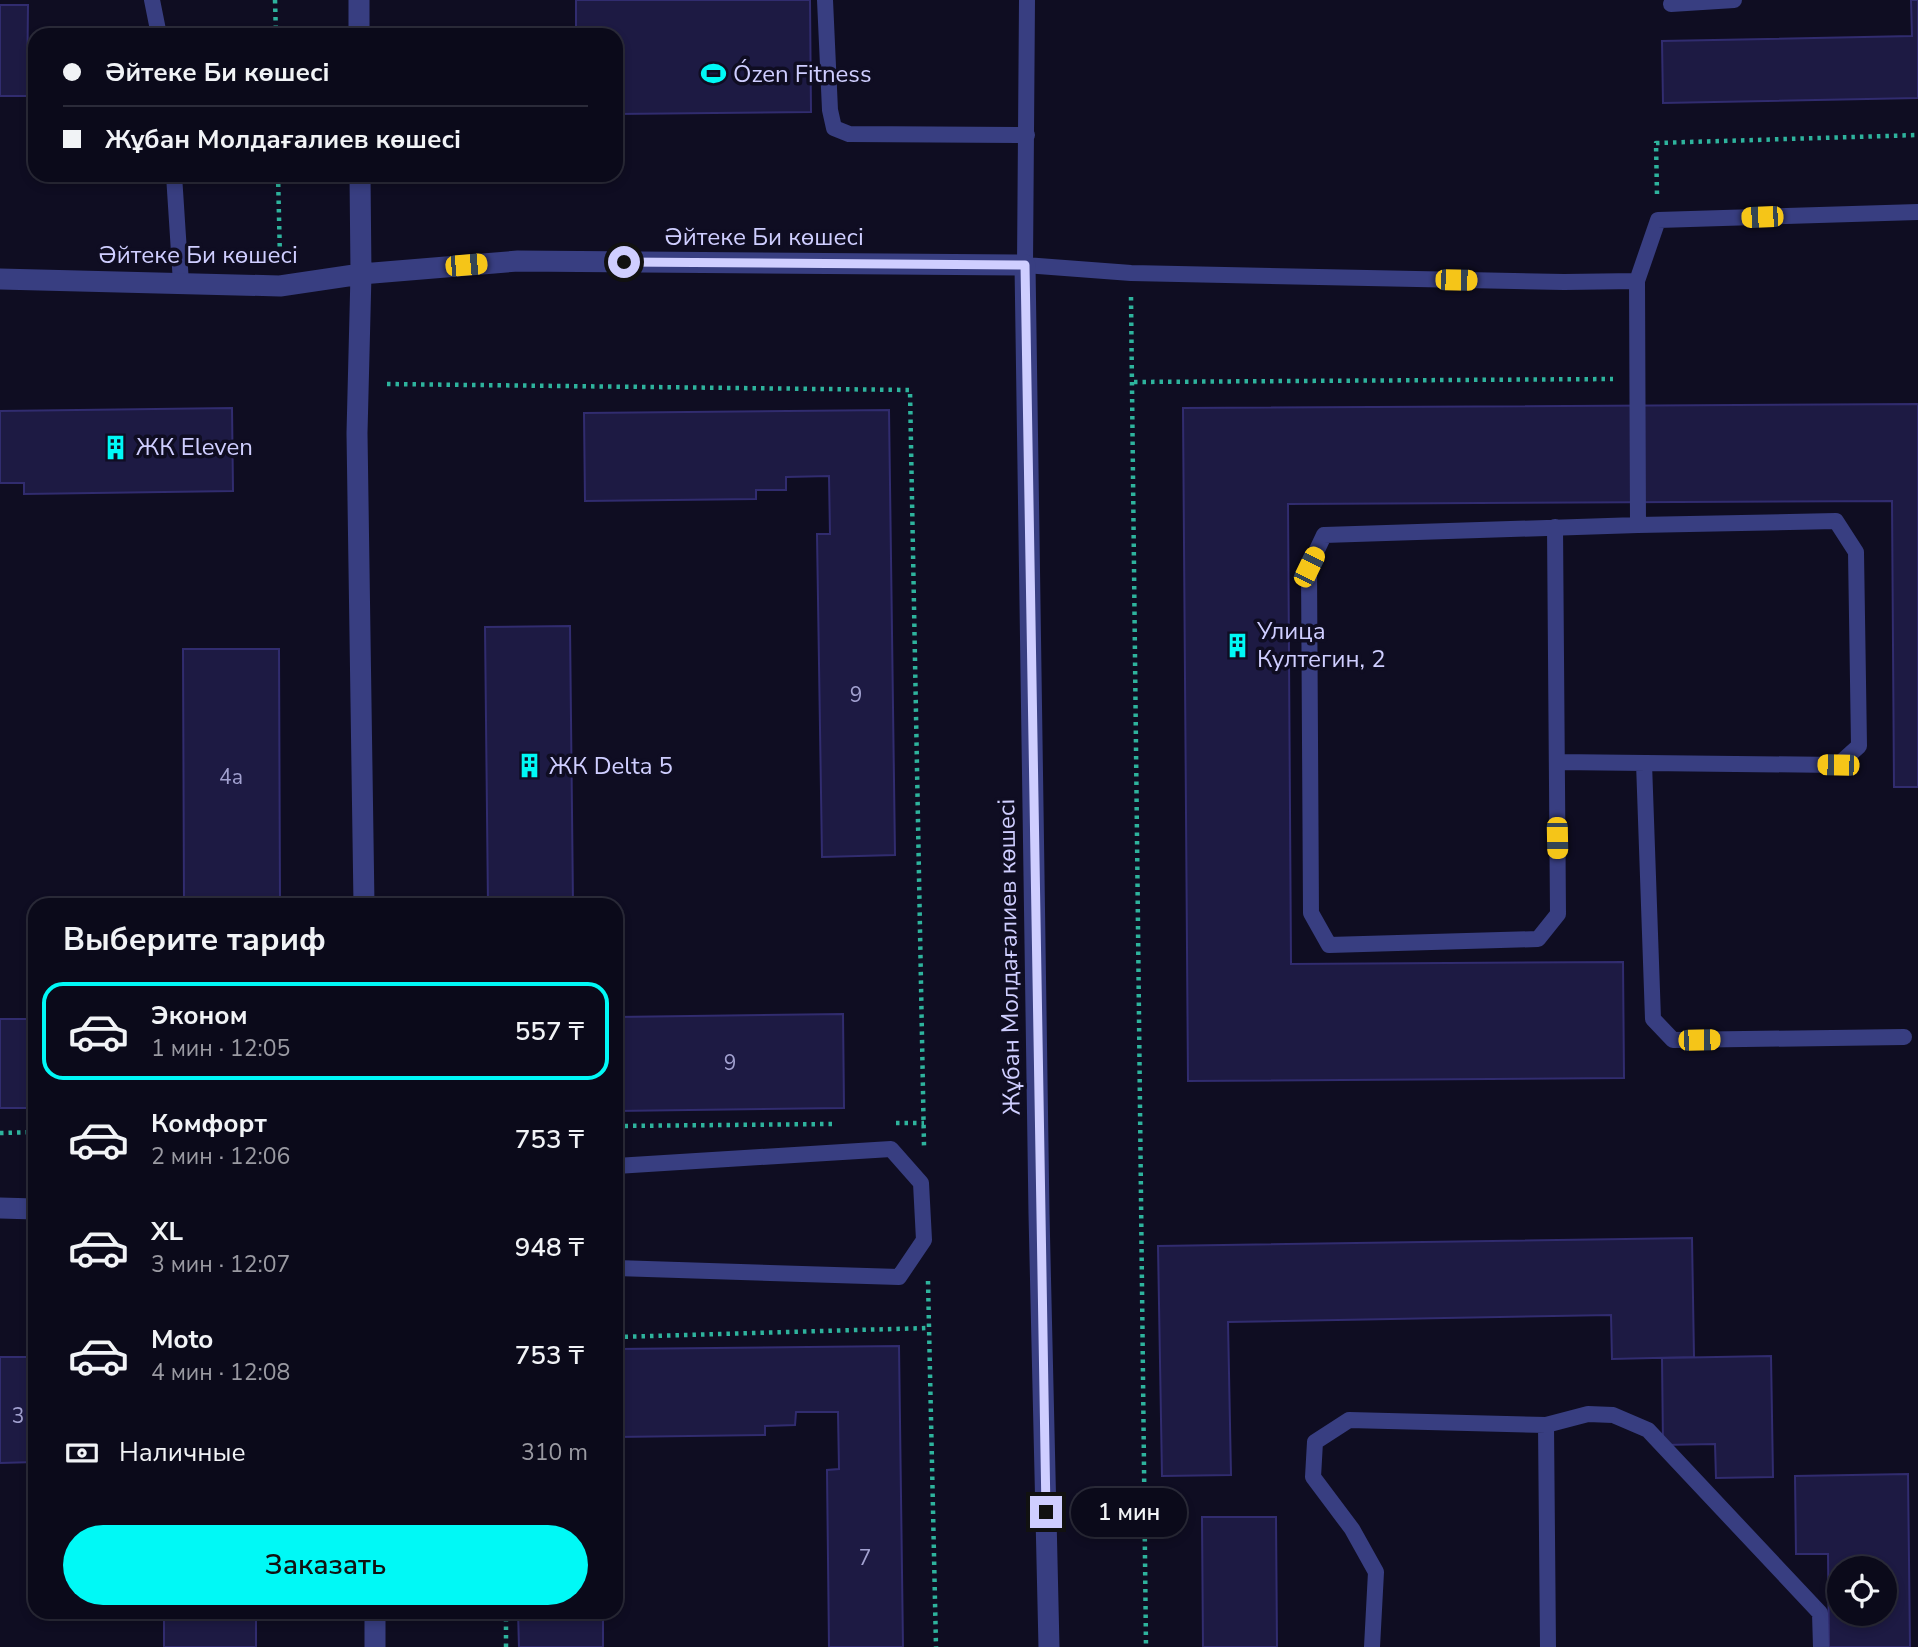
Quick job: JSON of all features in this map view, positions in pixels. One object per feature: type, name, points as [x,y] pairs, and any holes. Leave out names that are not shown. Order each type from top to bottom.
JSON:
[{"type":"street","points":[[359,0],[359,28]]},
{"type":"street","points":[[360,182],[357,433],[364,898]]},
{"type":"street","name":"Әйтеке Би көшесі","points":[[0,279],[280,286],[361,274],[518,261],[1025,265]]},
{"type":"street","name":"Жұбан Молдағалиев көшесі","points":[[1025,265],[1039,1214],[1049,1647]]},
{"type":"street","points":[[0,1209],[28,1209]]},
{"type":"street","points":[[375,1619],[376,1647]]},
{"type":"lane","points":[[152,0],[158,28]]},
{"type":"lane","points":[[825,0],[830,110],[834,128],[849,134],[1027,135]]},
{"type":"lane","points":[[1027,0],[1025,265],[1131,273],[1550,282],[1637,281]]},
{"type":"lane","points":[[1671,4],[1734,0]]},
{"type":"lane","points":[[174,182],[181,284]]},
{"type":"lane","points":[[1638,524],[1637,281],[1658,220],[1918,212]]},
{"type":"lane","points":[[1555,527],[1558,914],[1538,939],[1329,945],[1311,913],[1309,567],[1324,535],[1638,524],[1836,521],[1856,551],[1859,746],[1838,765],[1557,762]]},
{"type":"lane","points":[[1644,763],[1654,1019],[1673,1040],[1904,1037]]},
{"type":"lane","points":[[623,1166],[891,1149],[921,1182],[924,1240],[899,1277],[623,1268]]},
{"type":"lane","points":[[1372,1647],[1376,1572],[1352,1529],[1313,1477],[1315,1442],[1349,1420],[1546,1425],[1588,1414],[1613,1415],[1648,1430],[1820,1613],[1821,1647]]},
{"type":"lane","points":[[1546,1425],[1548,1647]]},
{"type":"path","points":[[275,0],[276,28]]},
{"type":"path","points":[[1658,220],[1656,143],[1918,135]]},
{"type":"path","points":[[278,182],[280,286]]},
{"type":"path","points":[[1131,273],[1146,1647]]},
{"type":"path","points":[[1134,382],[1638,379]]},
{"type":"path","points":[[358,383],[910,390],[924,1150]]},
{"type":"path","points":[[896,1123],[924,1123]]},
{"type":"path","points":[[623,1126],[840,1124]]},
{"type":"path","points":[[0,1133],[28,1132]]},
{"type":"path","points":[[928,1273],[927,1328],[936,1647]]},
{"type":"path","points":[[623,1337],[927,1328]]},
{"type":"path","points":[[506,1619],[506,1647]]},
{"type":"building","name":"Ózen Fitness","points":[[576,0],[810,0],[811,112],[623,114],[623,28],[576,28]]},
{"type":"building","points":[[1911,0],[1918,0],[1918,98],[1663,103],[1662,41],[1912,36]]},
{"type":"building","points":[[0,5],[28,5],[27,96],[0,96]]},
{"type":"building","name":"Улица Култегин, 2","points":[[1918,404],[1918,787],[1894,787],[1892,501],[1288,504],[1291,964],[1623,962],[1624,1078],[1188,1081],[1183,408]]},
{"type":"building","name":"ЖК Eleven","points":[[232,408],[233,491],[24,494],[24,483],[0,483],[0,411]]},
{"type":"building","points":[[889,410],[895,855],[822,857],[817,534],[830,534],[829,476],[786,477],[786,490],[756,490],[756,499],[585,501],[584,413]]},
{"type":"building","name":"ЖК Delta 5","points":[[570,626],[573,898],[488,898],[485,627]]},
{"type":"building","points":[[183,649],[279,649],[280,898],[184,898]]},
{"type":"building","points":[[843,1014],[844,1108],[623,1111],[623,1017]]},
{"type":"building","points":[[0,1019],[28,1019],[28,1108],[0,1108]]},
{"type":"building","points":[[1692,1238],[1694,1357],[1612,1359],[1611,1315],[1228,1322],[1231,1475],[1162,1476],[1158,1246]]},
{"type":"building","points":[[899,1346],[903,1647],[829,1647],[827,1470],[839,1469],[838,1412],[796,1412],[795,1425],[765,1426],[765,1435],[623,1437],[623,1349]]},
{"type":"building","points":[[1771,1356],[1773,1477],[1716,1478],[1715,1444],[1663,1445],[1662,1358]]},
{"type":"building","points":[[0,1357],[28,1357],[28,1462],[0,1463]]},
{"type":"building","points":[[1908,1474],[1910,1647],[1829,1647],[1829,1626],[1897,1626],[1897,1556],[1796,1554],[1795,1476]]},
{"type":"building","points":[[1202,1517],[1276,1517],[1277,1647],[1203,1647]]},
{"type":"building","points":[[164,1619],[256,1619],[256,1647],[164,1647]]},
{"type":"building","points":[[518,1619],[603,1619],[603,1647],[519,1647]]},
{"type":"place","name":"Ózen Fitness","points":[[713,74]]},
{"type":"place","name":"ЖК Eleven","points":[[116,447]]},
{"type":"place","name":"Улица Култегин, 2","points":[[1237,645]]},
{"type":"place","name":"ЖК Delta 5","points":[[529,766]]},
{"type":"route","points":[[624,262],[1025,265],[1046,1512]]}]
